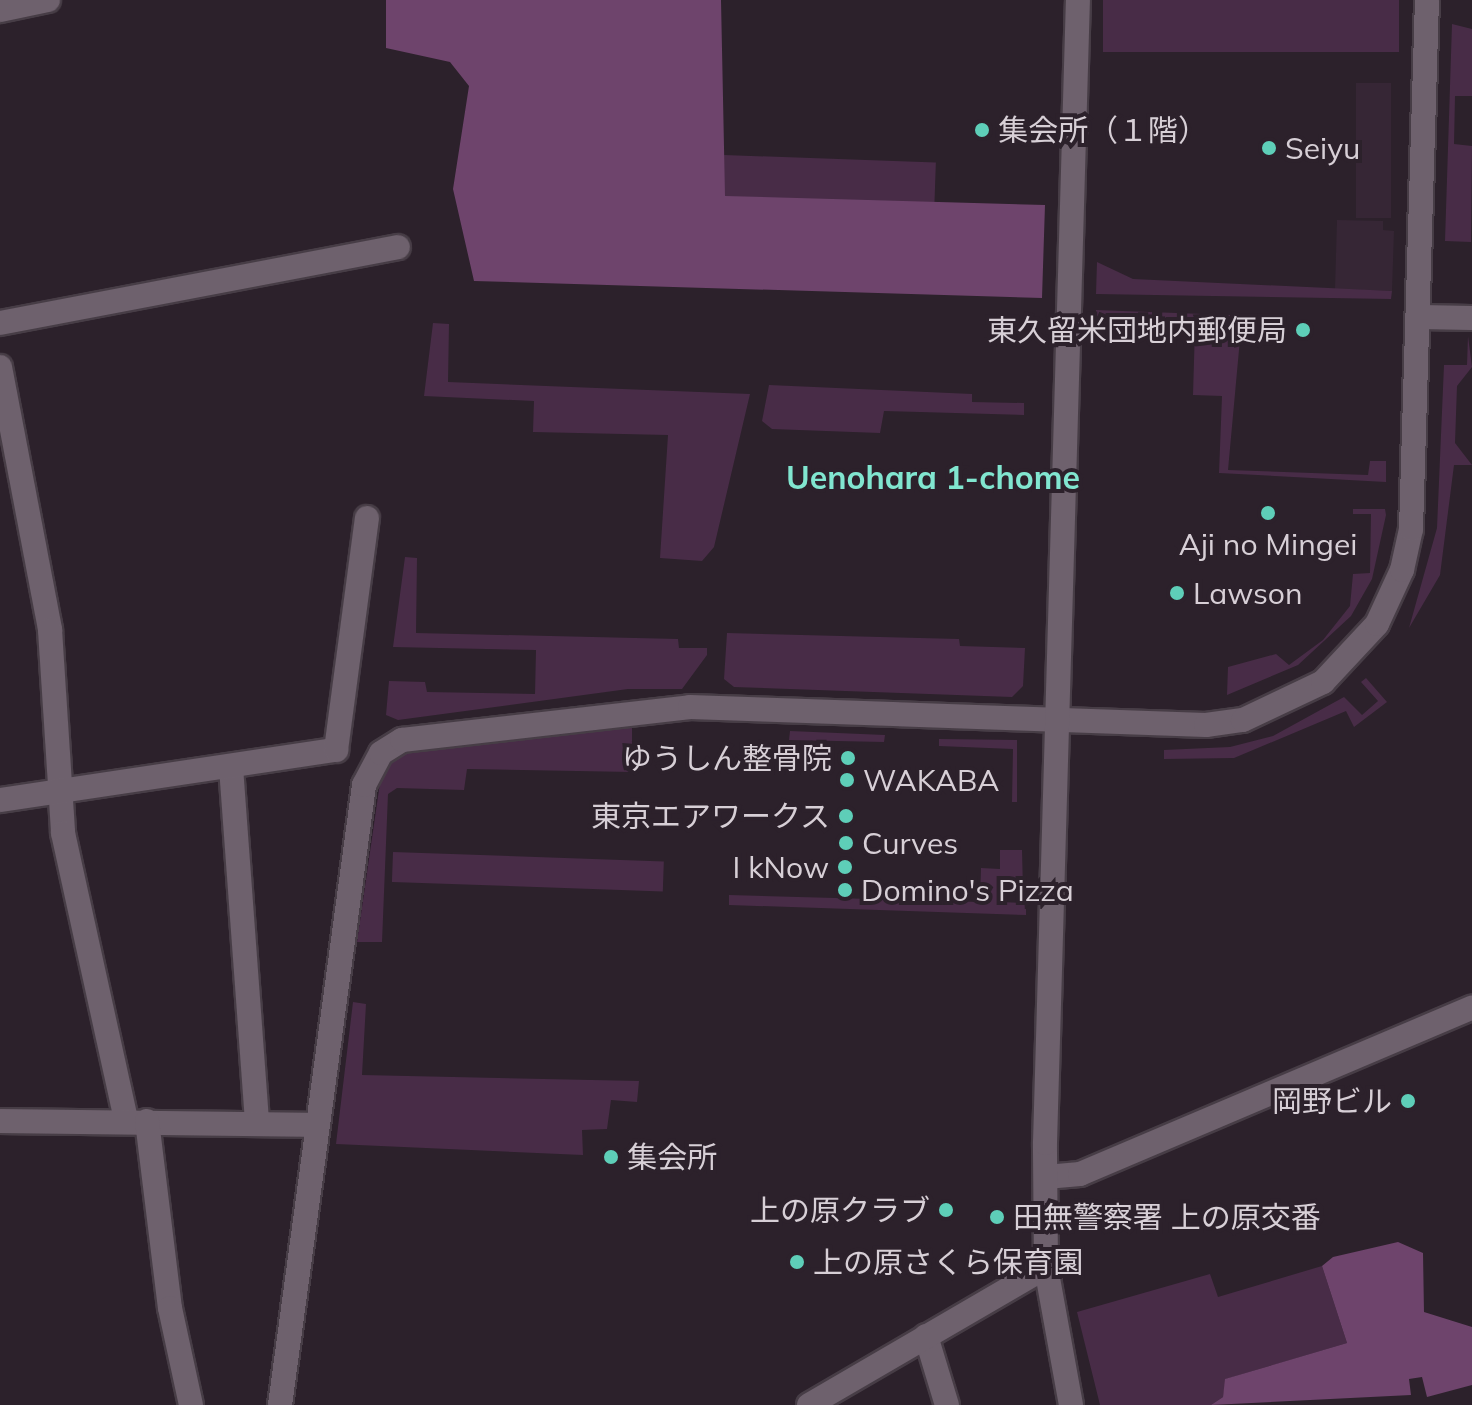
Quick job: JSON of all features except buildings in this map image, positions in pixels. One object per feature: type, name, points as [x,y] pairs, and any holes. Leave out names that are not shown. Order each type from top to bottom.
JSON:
[{"type":"street","points":[[0,10],[48,0]]},
{"type":"street","points":[[1071,1405],[1046,1267],[1046,1177],[1078,0]]},
{"type":"street","points":[[280,1405],[313,1125],[364,785],[370,766],[402,740],[690,707],[1058,722],[1243,720],[1323,682],[1357,649],[1384,615],[1411,529],[1420,317],[1427,0]]},
{"type":"street","points":[[0,323],[398,247]]},
{"type":"street","points":[[1420,317],[1472,318]]},
{"type":"street","points":[[0,367],[50,630],[58,792],[136,1120],[191,1405]]},
{"type":"street","points":[[0,800],[336,750],[367,518]]},
{"type":"street","points":[[231,767],[257,1123]]},
{"type":"street","points":[[1046,1177],[1080,1174],[1472,1008]]},
{"type":"street","points":[[0,1121],[136,1120],[313,1125]]},
{"type":"street","points":[[809,1405],[1046,1267]]},
{"type":"street","points":[[926,1336],[947,1405]]},
{"type":"shaded area","points":[[386,0],[721,0],[725,196],[1045,205],[1042,298],[474,281],[453,189],[469,86],[450,62],[386,48]]},
{"type":"shaded area","points":[[1103,0],[1399,0],[1399,52],[1103,52]]},
{"type":"shaded area","points":[[1452,24],[1472,29],[1472,96],[1455,96],[1454,144],[1472,146],[1471,242],[1445,241]]},
{"type":"shaded area","points":[[1356,83],[1391,83],[1391,218],[1356,218]]},
{"type":"shaded area","points":[[724,155],[936,162],[934,204],[723,197]]},
{"type":"shaded area","points":[[1337,220],[1383,221],[1383,230],[1394,231],[1392,291],[1335,289]]},
{"type":"shaded area","points":[[1097,262],[1133,279],[1392,291],[1391,299],[1096,294]]},
{"type":"shaded area","points":[[1096,310],[1230,315],[1230,327],[1241,328],[1228,470],[1368,475],[1370,461],[1386,461],[1386,482],[1219,473],[1222,396],[1193,395],[1195,327],[1096,324]]},
{"type":"shaded area","points":[[433,323],[449,324],[448,382],[750,394],[714,547],[702,561],[660,558],[668,435],[533,432],[534,401],[424,396]]},
{"type":"shaded area","points":[[1468,336],[1472,367],[1457,386],[1455,443],[1472,465],[1454,465],[1440,575],[1409,628],[1437,528],[1444,365],[1467,365]]},
{"type":"shaded area","points":[[769,385],[972,394],[972,402],[1024,403],[1024,415],[884,411],[880,433],[772,429],[762,421]]},
{"type":"shaded area","points":[[1353,509],[1385,509],[1386,515],[1372,579],[1351,616],[1298,665],[1227,695],[1228,667],[1276,654],[1289,665],[1323,640],[1350,606],[1353,574],[1370,573],[1371,514],[1353,514]]},
{"type":"shaded area","points":[[405,557],[417,558],[416,633],[678,639],[679,648],[707,648],[707,655],[682,689],[628,689],[398,720],[386,715],[389,681],[425,682],[427,692],[535,694],[536,650],[393,647]]},
{"type":"shaded area","points":[[727,633],[959,639],[960,646],[1025,648],[1023,686],[1012,697],[734,687],[724,679]]},
{"type":"shaded area","points":[[1366,678],[1387,702],[1354,727],[1346,711],[1234,758],[1164,759],[1164,750],[1230,747],[1273,736],[1344,697],[1362,715],[1378,701],[1361,682]]},
{"type":"shaded area","points":[[632,724],[632,772],[467,769],[464,790],[397,788],[388,794],[382,942],[357,942],[383,762],[399,752]]},
{"type":"shaded area","points":[[790,731],[885,735],[884,742],[789,740]]},
{"type":"shaded area","points":[[939,739],[1017,740],[1017,802],[1012,802],[1013,749],[939,746]]},
{"type":"shaded area","points":[[1000,850],[1022,850],[1023,890],[1000,889],[1000,902],[1026,903],[1026,915],[729,905],[729,895],[980,902],[981,868],[1000,869]]},
{"type":"shaded area","points":[[393,852],[664,861],[663,891],[392,882]]},
{"type":"shaded area","points":[[353,1002],[366,1004],[362,1075],[639,1081],[637,1102],[611,1100],[607,1129],[582,1130],[583,1155],[336,1144]]},
{"type":"shaded area","points":[[1398,1242],[1423,1253],[1424,1312],[1472,1327],[1472,1385],[1427,1397],[1422,1377],[1409,1379],[1411,1395],[1211,1405],[1223,1397],[1225,1379],[1347,1343],[1322,1266],[1333,1257]]},
{"type":"shaded area","points":[[1322,1266],[1347,1343],[1226,1379],[1223,1397],[1211,1405],[1100,1405],[1077,1312],[1210,1274],[1218,1297]]},
{"type":"place","name":"集会所（１階）","points":[[982,130]]},
{"type":"place","name":"Seiyu","points":[[1269,148]]},
{"type":"place","name":"東久留米団地内郵便局","points":[[1303,330]]},
{"type":"place","name":"Aji no Mingei","points":[[1268,513]]},
{"type":"place","name":"Lawson","points":[[1177,593]]},
{"type":"place","name":"ゆうしん整骨院","points":[[848,758]]},
{"type":"place","name":"WAKABA","points":[[847,780]]},
{"type":"place","name":"東京エアワークス","points":[[846,816]]},
{"type":"place","name":"Curves","points":[[846,843]]},
{"type":"place","name":"I kNow","points":[[845,867]]},
{"type":"place","name":"Domino's Pizza","points":[[845,890]]},
{"type":"place","name":"岡野ビル","points":[[1408,1101]]},
{"type":"place","name":"集会所","points":[[611,1157]]},
{"type":"place","name":"上の原クラブ","points":[[946,1210]]},
{"type":"place","name":"田無警察署 上の原交番","points":[[997,1217]]},
{"type":"place","name":"上の原さくら保育園","points":[[797,1262]]},
{"type":"district","name":"Uenohara 1-chome","points":[[933,477]]}]
